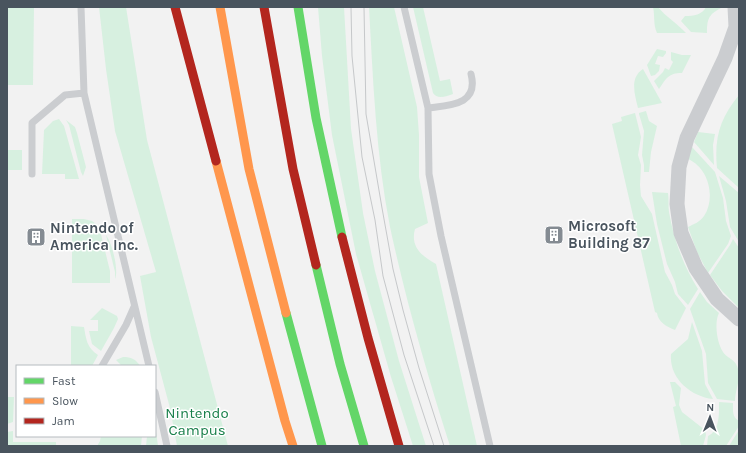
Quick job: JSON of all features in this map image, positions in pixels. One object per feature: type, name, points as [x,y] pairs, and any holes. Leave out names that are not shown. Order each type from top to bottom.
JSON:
[{"type":"highway","points":[[175,7],[285,421],[293,446]]},
{"type":"highway","points":[[220,7],[249,169],[322,446]]},
{"type":"highway","points":[[264,7],[293,169],[340,364],[364,446]]},
{"type":"highway","points":[[298,7],[305,61],[343,247],[399,446]]},
{"type":"highway","points":[[304,7],[305,61]]},
{"type":"highway","points":[[202,76],[218,168]]},
{"type":"street","points":[[735,7],[736,27],[726,58],[687,138],[679,167],[677,204],[681,233],[696,268],[717,299],[739,319]]},
{"type":"lane","points":[[81,7],[84,93],[149,365]]},
{"type":"lane","points":[[404,7],[428,108],[429,174],[441,236],[490,446]]},
{"type":"lane","points":[[428,108],[454,104],[465,100],[471,93],[471,74]]},
{"type":"lane","points":[[32,174],[32,123],[65,96],[84,93]]},
{"type":"lane","points":[[103,365],[126,325],[134,307]]},
{"type":"lane","points":[[156,396],[167,446]]},
{"type":"green space","points":[[7,7],[34,7],[33,85],[7,85]]},
{"type":"green space","name":"Nintendo Campus","points":[[99,7],[126,7],[147,140],[228,446],[177,446],[170,408],[151,337],[140,276],[156,272],[115,131]]},
{"type":"green space","points":[[318,7],[344,7],[351,129],[363,213],[375,271],[399,361],[426,446],[413,446],[391,377],[356,254],[332,135],[322,56]]},
{"type":"green space","points":[[369,7],[394,7],[417,107],[419,177],[428,223],[415,229],[414,241],[418,250],[426,258],[436,264],[477,446],[450,446],[425,365],[403,282],[390,227],[381,173]]},
{"type":"green space","points":[[413,7],[423,7],[440,81],[450,79],[453,94],[440,97],[433,93]]},
{"type":"green space","points":[[653,7],[658,7],[686,33],[657,33]]},
{"type":"green space","points":[[706,7],[723,7],[712,14],[708,20],[707,33],[691,32],[681,21],[685,16],[700,13]]},
{"type":"green space","points":[[657,49],[666,51],[666,53],[663,57],[658,56],[655,64],[660,65],[659,71],[655,75],[651,76],[647,65]]},
{"type":"green space","points":[[671,52],[682,55],[691,55],[682,73],[670,75],[659,89],[654,81],[665,68],[669,70],[673,62],[671,60]]},
{"type":"green space","points":[[643,69],[662,103],[638,108],[634,82],[636,77]]},
{"type":"green space","points":[[739,95],[739,188],[717,168],[716,147],[723,120]]},
{"type":"green space","points":[[646,111],[649,121],[657,126],[651,152],[649,172],[644,172],[642,155],[644,131],[639,114]]},
{"type":"green space","points":[[635,113],[641,137],[638,155],[641,165],[641,196],[652,214],[665,272],[675,294],[686,308],[675,330],[663,324],[655,312],[612,124],[622,121],[621,117]]},
{"type":"green space","points":[[59,119],[64,126],[79,179],[65,179],[65,174],[42,174],[44,130],[53,121]]},
{"type":"green space","points":[[66,120],[75,127],[77,133],[86,167],[83,176],[69,125]]},
{"type":"green space","points":[[698,132],[715,134],[713,145],[714,165],[694,142]]},
{"type":"green space","points":[[692,147],[715,172],[723,198],[726,221],[731,236],[728,244],[708,273],[697,252],[688,227],[697,223],[704,216],[710,201],[710,192],[705,176],[695,163],[688,159]]},
{"type":"green space","points":[[7,150],[22,150],[22,170],[7,170]]},
{"type":"green space","points":[[719,176],[739,193],[739,242],[730,227],[726,201]]},
{"type":"green space","points":[[652,192],[668,193],[669,212],[676,242],[688,271],[698,289],[688,305],[678,294],[675,282],[667,264],[657,224]]},
{"type":"green space","points":[[72,219],[92,221],[99,226],[110,271],[110,283],[72,283]]},
{"type":"green space","points":[[106,235],[114,257],[116,269],[115,279],[115,272]]},
{"type":"green space","points":[[733,239],[739,248],[739,308],[722,291],[710,275]]},
{"type":"green space","points":[[700,292],[707,302],[719,313],[716,327],[719,344],[724,354],[735,362],[738,369],[739,378],[735,401],[717,399],[708,383],[706,354],[690,309]]},
{"type":"green space","points":[[102,308],[117,316],[118,319],[101,351],[92,344],[89,331],[98,331],[98,320],[90,320]]},
{"type":"green space","points":[[692,322],[702,351],[705,384],[713,399],[696,394],[689,390],[677,378],[673,371],[671,354],[688,339]]},
{"type":"green space","points":[[71,326],[84,327],[89,346],[98,355],[93,365],[71,365]]},
{"type":"green space","points":[[123,357],[128,357],[133,359],[139,365],[121,365],[116,360]]},
{"type":"green space","points":[[670,382],[675,382],[681,388],[679,405],[682,412],[705,430],[706,435],[703,446],[681,446],[673,407],[676,406]]},
{"type":"green space","points":[[7,397],[14,397],[13,422],[7,424]]},
{"type":"green space","points":[[719,402],[733,403],[733,414],[739,421],[739,426],[726,446],[707,446],[708,436],[712,434],[717,426]]},
{"type":"green space","points":[[739,430],[739,446],[729,446]]},
{"type":"green space","points":[[13,431],[13,442],[56,442],[56,446],[7,446],[7,432]]},
{"type":"green space","points":[[156,432],[158,446],[146,446],[147,437],[156,437]]},
{"type":"green space","points":[[101,437],[142,437],[141,446],[97,446]]},
{"type":"tram line","points":[[351,7],[352,56],[362,157],[375,220],[383,276],[404,355],[434,446]]},
{"type":"tram line","points":[[364,7],[366,114],[393,269],[419,368],[444,446]]},
{"type":"traffic: fast","points":[[298,7],[316,118],[342,237]]},
{"type":"traffic: fast","points":[[316,265],[340,364],[364,446]]},
{"type":"traffic: fast","points":[[286,313],[322,446]]},
{"type":"traffic: slow","points":[[220,7],[249,169],[286,313]]},
{"type":"traffic: slow","points":[[216,161],[285,421],[293,446]]},
{"type":"traffic: jam","points":[[175,7],[216,161]]},
{"type":"traffic: jam","points":[[264,7],[293,169],[316,265]]},
{"type":"traffic: jam","points":[[342,237],[368,338],[399,446]]},
{"type":"place","name":"Microsoft Building 87","points":[[554,235]]},
{"type":"place","name":"Nintendo of America Inc.","points":[[36,237]]}]
